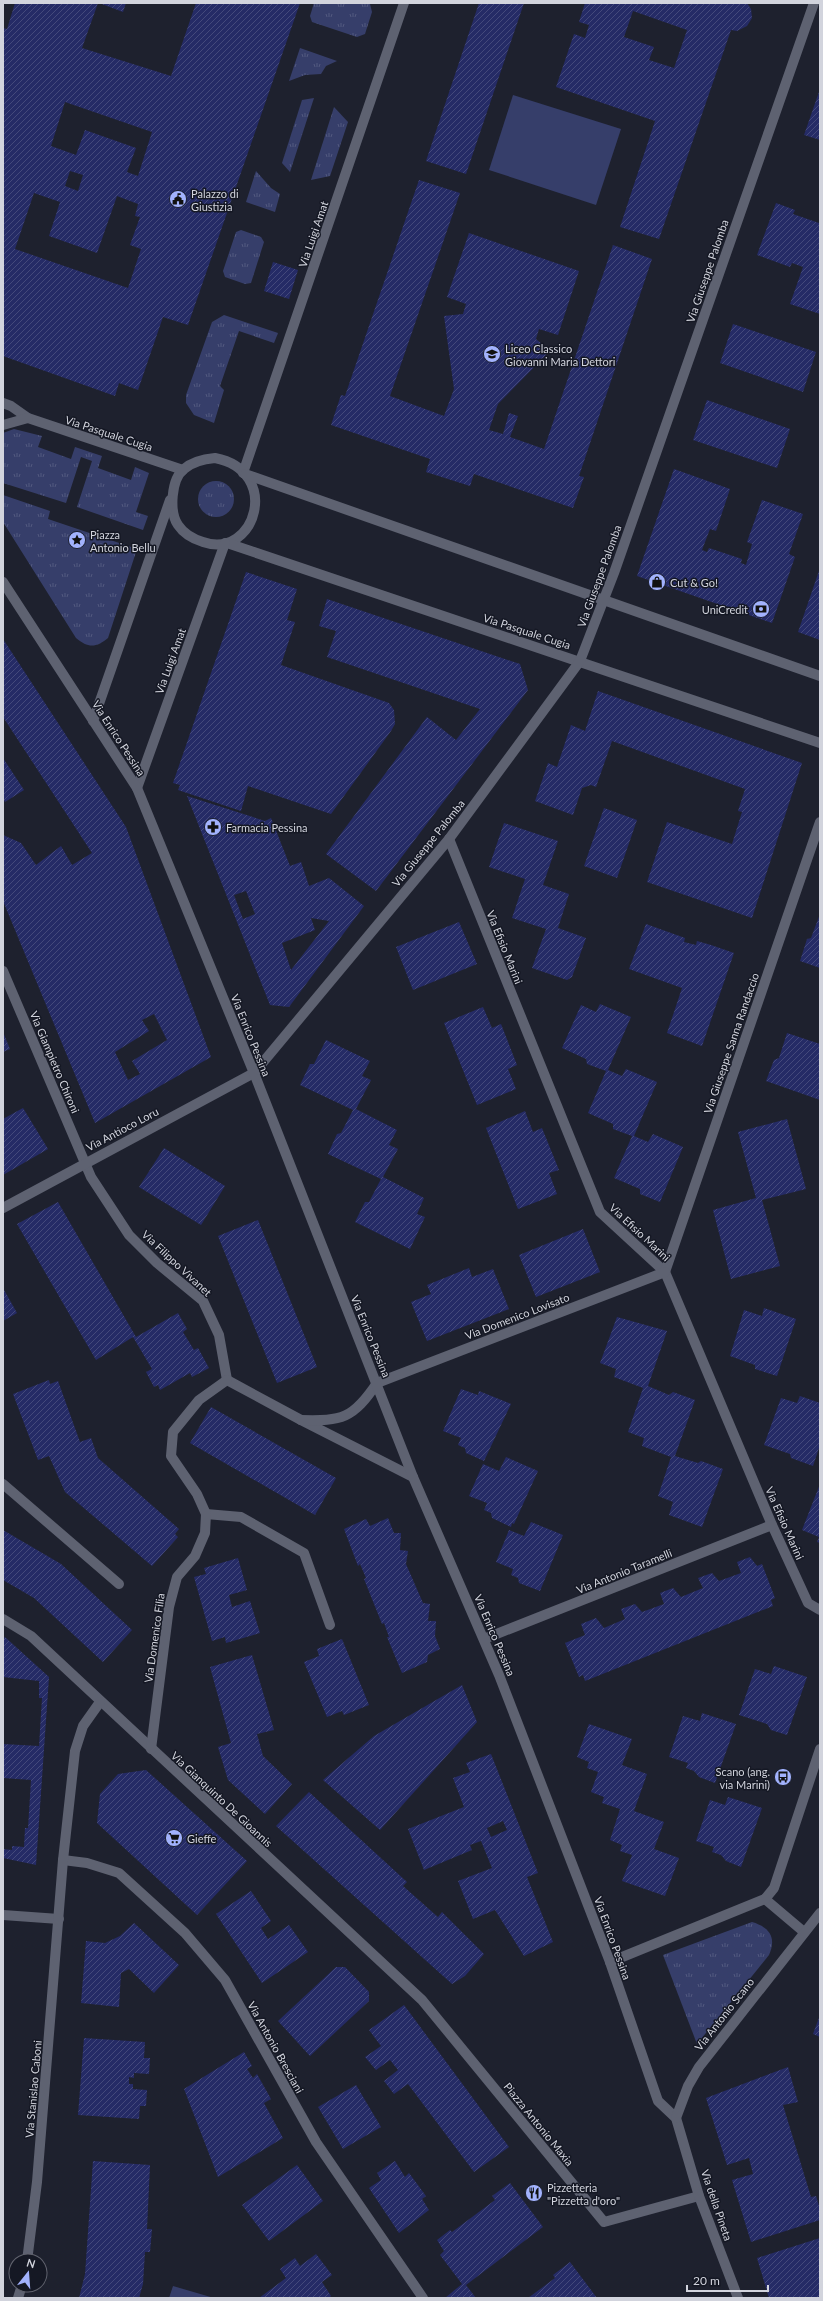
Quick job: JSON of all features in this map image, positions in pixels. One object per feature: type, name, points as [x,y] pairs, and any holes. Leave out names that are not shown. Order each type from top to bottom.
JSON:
[{"type":"street","name":"Via Luigi Amat","points":[[244,473],[404,3]]},
{"type":"street","name":"Via Giuseppe Palomba","points":[[254,1073],[449,839],[580,661],[604,599],[814,3]]},
{"type":"street","name":"Via Pasquale Cugia","points":[[3,403],[11,406],[28,418],[182,470]]},
{"type":"street","points":[[3,425],[28,418]]},
{"type":"street","points":[[93,721],[174,488],[182,470],[202,460],[216,458],[238,465],[253,485],[256,498],[254,514],[243,533],[226,543],[210,544],[191,538],[178,525],[172,509],[174,488]]},
{"type":"street","points":[[244,473],[820,676]]},
{"type":"street","name":"Via Luigi Amat","points":[[137,788],[226,543]]},
{"type":"street","name":"Via Pasquale Cugia","points":[[226,543],[820,743]]},
{"type":"street","name":"Via Enrico Pessina","points":[[3,582],[137,788],[254,1073],[413,1477],[484,1639],[610,1962],[658,2101],[676,2118]]},
{"type":"street","name":"Via Giuseppe Sanna Randaccio","points":[[665,1272],[820,822]]},
{"type":"street","name":"Via Efisio Marini","points":[[449,839],[600,1212],[665,1272],[772,1525],[808,1603],[820,1610]]},
{"type":"street","name":"Via Giampietro Chironi","points":[[3,971],[85,1162]]},
{"type":"street","name":"Via Antioco Loru","points":[[3,1208],[85,1162],[254,1073]]},
{"type":"street","name":"Via Filippo Vivanet","points":[[85,1162],[102,1196],[129,1235],[157,1263],[203,1301],[219,1335],[227,1380]]},
{"type":"street","name":"Via Domenico Lovisato","points":[[377,1383],[665,1272]]},
{"type":"street","points":[[227,1380],[300,1420],[413,1477]]},
{"type":"street","name":"Via Domenico Filia","points":[[151,1749],[168,1607],[177,1577],[195,1556],[205,1533],[206,1514],[198,1494],[171,1456],[173,1432],[199,1400],[227,1380]]},
{"type":"street","points":[[300,1420],[330,1421],[351,1414],[364,1403],[377,1383]]},
{"type":"street","points":[[3,1484],[119,1584]]},
{"type":"street","points":[[206,1514],[241,1517],[304,1553],[330,1625]]},
{"type":"street","name":"Via Antonio Taramelli","points":[[484,1639],[772,1525]]},
{"type":"street","name":"Via Gianquinto De Gioannis","points":[[3,1619],[31,1636],[100,1702],[422,2000]]},
{"type":"street","name":"Via Stanislao Caboni","points":[[28,2253],[37,2182],[63,1860],[75,1751],[83,1726],[100,1702]]},
{"type":"street","points":[[610,1962],[765,1899],[774,1888],[820,1749]]},
{"type":"street","name":"Via Antonio Bresciani","points":[[63,1860],[87,1863],[120,1873],[186,1933],[225,1980],[316,2142],[423,2298]]},
{"type":"street","points":[[765,1899],[804,1932]]},
{"type":"street","name":"Via Antonio Scano","points":[[676,2118],[688,2086],[699,2067],[820,1913]]},
{"type":"street","points":[[3,1915],[59,1919]]},
{"type":"street","name":"Piazza Antonio Maxia","points":[[422,2000],[604,2222],[699,2196]]},
{"type":"street","name":"Via della Pineta","points":[[676,2118],[699,2196],[738,2298]]},
{"type":"green space","points":[[314,3],[370,4],[372,12],[365,34],[357,37],[312,22],[310,16]]},
{"type":"green space","points":[[300,48],[337,61],[326,66],[321,74],[305,75],[289,81]]},
{"type":"green space","points":[[513,95],[621,129],[596,205],[489,170]]},
{"type":"green space","points":[[314,98],[290,172],[282,163],[302,100]]},
{"type":"green space","points":[[334,107],[348,122],[330,176],[311,180]]},
{"type":"green space","points":[[256,171],[271,188],[280,194],[275,212],[246,202]]},
{"type":"green space","points":[[241,230],[261,237],[264,242],[251,283],[245,284],[225,277],[223,271],[236,232]]},
{"type":"green space","points":[[224,315],[278,333],[274,343],[239,331],[220,386],[224,390],[214,423],[194,415],[186,403],[186,395],[212,322]]},
{"type":"green space","points":[[14,429],[42,436],[38,447],[71,459],[75,447],[102,456],[98,468],[131,480],[135,467],[149,473],[136,512],[148,516],[143,530],[77,507],[92,461],[81,457],[66,503],[3,483],[3,433]]},
{"type":"green space","points":[[220,481],[229,486],[233,492],[233,506],[229,512],[220,517],[212,517],[203,512],[199,506],[198,495],[203,486],[209,482]]},
{"type":"green space","points":[[3,495],[50,511],[48,519],[137,549],[108,638],[100,644],[92,646],[84,644],[76,638],[3,522]]},
{"type":"green space","points":[[752,1922],[763,1927],[770,1934],[772,1943],[769,1955],[697,2044],[663,1955]]},
{"type":"green space","points":[[173,2286],[214,2298],[169,2298]]},
{"type":"building","name":"Palazzo di Giustizia","points":[[15,3],[98,3],[82,48],[171,76],[196,3],[300,3],[188,325],[163,317],[138,390],[119,383],[115,396],[3,356],[3,28],[7,29]],"holes":[[[65,102],[152,132],[138,176],[127,172],[136,148],[85,130],[76,155],[51,146]],[[70,171],[83,175],[78,191],[65,186]],[[34,193],[60,202],[49,236],[97,253],[117,196],[138,204],[135,216],[140,217],[130,245],[141,249],[128,288],[15,249]]]},
{"type":"building","points":[[99,3],[126,3],[123,12]]},
{"type":"building","points":[[479,3],[524,3],[466,174],[426,161]]},
{"type":"building","points":[[585,3],[747,3],[751,9],[752,18],[747,26],[737,31],[731,30],[659,239],[620,227],[655,121],[556,87],[574,34],[585,38],[589,25],[579,22]],"holes":[[[633,11],[687,30],[674,68],[649,60],[654,47],[624,37]]]},
{"type":"building","points":[[820,89],[820,140],[804,135]]},
{"type":"building","points":[[419,180],[460,193],[390,396],[444,416],[454,389],[444,316],[463,314],[466,304],[447,297],[469,233],[579,271],[558,335],[539,329],[536,339],[550,351],[498,404],[489,430],[503,434],[509,413],[518,416],[510,437],[544,449],[613,245],[652,259],[579,476],[584,477],[573,508],[474,474],[470,486],[426,472],[430,459],[331,425],[341,395],[345,396]]},
{"type":"building","points":[[776,203],[795,210],[793,214],[819,223],[820,220],[820,314],[790,304],[803,267],[792,263],[790,267],[757,255]]},
{"type":"building","points":[[273,262],[298,270],[289,299],[264,291]]},
{"type":"building","points":[[733,324],[816,352],[803,392],[720,363]]},
{"type":"building","points":[[707,400],[790,429],[777,468],[693,440]]},
{"type":"building","points":[[674,469],[730,489],[716,531],[710,529],[702,550],[707,552],[709,548],[742,559],[741,563],[746,565],[752,544],[747,542],[762,500],[803,514],[789,554],[795,557],[772,623],[637,576]]},
{"type":"building","points":[[820,568],[820,640],[798,632]]},
{"type":"building","points":[[246,572],[297,589],[287,620],[295,622],[281,665],[389,703],[394,710],[395,724],[391,731],[331,814],[248,786],[241,811],[178,790],[180,785],[173,783]]},
{"type":"building","points":[[327,599],[520,664],[528,690],[376,891],[326,854],[427,717],[456,740],[480,709],[327,657],[336,631],[319,626]]},
{"type":"building","points":[[3,639],[126,827],[211,1057],[95,1123],[3,901],[3,835],[21,843],[36,865],[61,846],[72,865],[92,853],[3,717]],"holes":[[[154,1014],[167,1040],[132,1061],[140,1074],[128,1080],[115,1052],[149,1031],[142,1020]]]},
{"type":"building","points":[[598,691],[802,763],[752,918],[647,882],[667,822],[732,844],[742,812],[738,811],[745,789],[612,741],[596,787],[591,785],[582,788],[573,815],[535,801],[548,763],[557,767],[571,725],[585,731]]},
{"type":"building","points":[[3,758],[24,790],[5,802],[3,799]]},
{"type":"building","points":[[187,796],[265,821],[271,818],[290,866],[301,862],[309,886],[329,878],[364,906],[289,1007],[270,1005]],"holes":[[[246,891],[255,914],[243,919],[234,895]],[[311,918],[329,921],[291,970],[282,943],[315,930]]]},
{"type":"building","points":[[604,808],[637,820],[617,878],[584,866]]},
{"type":"building","points":[[504,823],[558,841],[543,885],[569,894],[558,928],[586,938],[572,977],[567,980],[532,968],[546,929],[512,918],[525,879],[489,867]]},
{"type":"building","points":[[820,914],[820,968],[800,961],[807,939],[811,938]]},
{"type":"building","points":[[459,922],[477,964],[413,990],[396,947]]},
{"type":"building","points":[[646,924],[685,938],[684,942],[696,945],[697,941],[734,953],[702,1046],[667,1033],[682,988],[629,969]]},
{"type":"building","points":[[600,1004],[631,1017],[608,1070],[622,1076],[626,1069],[657,1082],[634,1136],[648,1142],[653,1134],[683,1147],[660,1202],[640,1194],[640,1189],[614,1178],[632,1136],[613,1129],[613,1124],[588,1113],[606,1071],[587,1064],[586,1059],[562,1048],[581,1005],[596,1012]]},
{"type":"building","points":[[483,1007],[492,1028],[501,1024],[517,1065],[508,1069],[516,1089],[477,1105],[444,1023]]},
{"type":"building","points":[[3,1032],[10,1049],[3,1052]]},
{"type":"building","points":[[787,1033],[820,1044],[820,1100],[766,1081],[774,1060],[779,1058]]},
{"type":"building","points":[[326,1040],[370,1061],[362,1076],[371,1080],[356,1109],[397,1130],[389,1145],[398,1149],[383,1177],[424,1198],[417,1214],[425,1217],[410,1249],[355,1222],[365,1202],[369,1202],[381,1179],[328,1154],[337,1134],[341,1133],[353,1110],[300,1085],[310,1064],[314,1064]]},
{"type":"building","points":[[23,1108],[48,1149],[3,1175],[3,1119]]},
{"type":"building","points":[[525,1111],[533,1132],[542,1128],[559,1170],[549,1173],[557,1194],[518,1209],[486,1128]]},
{"type":"building","points":[[787,1119],[806,1189],[762,1200],[780,1266],[731,1279],[713,1210],[756,1198],[738,1132]]},
{"type":"building","points":[[164,1148],[225,1186],[201,1225],[139,1187]]},
{"type":"building","points":[[58,1202],[136,1337],[178,1313],[187,1329],[183,1332],[194,1350],[198,1348],[209,1368],[192,1377],[190,1373],[160,1390],[158,1385],[154,1387],[146,1372],[152,1369],[133,1337],[96,1360],[17,1224]]},
{"type":"building","points":[[258,1220],[317,1367],[277,1383],[218,1236]]},
{"type":"building","points":[[583,1229],[600,1272],[536,1297],[519,1255]]},
{"type":"building","points":[[469,1268],[472,1277],[493,1269],[509,1309],[427,1341],[411,1302],[431,1294],[427,1285]]},
{"type":"building","points":[[3,1288],[17,1313],[3,1321]]},
{"type":"building","points":[[764,1308],[796,1319],[777,1376],[755,1369],[755,1365],[730,1356],[744,1310],[762,1316]]},
{"type":"building","points":[[617,1317],[667,1331],[648,1386],[669,1395],[673,1392],[695,1400],[675,1456],[698,1463],[701,1461],[723,1469],[702,1527],[669,1515],[673,1502],[658,1496],[671,1457],[642,1446],[644,1438],[628,1432],[643,1388],[614,1377],[616,1369],[600,1363]]},
{"type":"building","points":[[49,1380],[50,1384],[58,1381],[80,1442],[91,1438],[98,1458],[179,1529],[175,1534],[178,1537],[152,1566],[65,1492],[49,1456],[38,1460],[13,1394]]},
{"type":"building","points":[[461,1389],[478,1395],[479,1391],[511,1404],[484,1461],[466,1453],[465,1448],[458,1445],[461,1438],[443,1431]]},
{"type":"building","points":[[800,1396],[820,1403],[820,1445],[813,1466],[791,1458],[790,1454],[764,1445],[781,1398],[797,1403]]},
{"type":"building","points":[[211,1407],[336,1478],[315,1515],[190,1443]]},
{"type":"building","points":[[506,1457],[538,1471],[514,1524],[512,1523],[511,1527],[492,1518],[491,1513],[484,1510],[487,1503],[469,1496],[483,1464],[499,1471]]},
{"type":"building","points":[[820,1484],[820,1543],[817,1542],[819,1537],[802,1530]]},
{"type":"building","points":[[388,1518],[394,1533],[401,1533],[400,1550],[408,1551],[406,1564],[423,1603],[430,1604],[428,1621],[436,1621],[435,1636],[440,1649],[428,1655],[427,1662],[402,1673],[387,1637],[389,1637],[384,1623],[382,1624],[364,1579],[366,1578],[360,1564],[358,1566],[344,1529],[366,1519],[370,1526]]},
{"type":"building","points":[[531,1522],[563,1535],[540,1591],[519,1583],[518,1578],[511,1575],[513,1569],[496,1562],[509,1530],[524,1536]]},
{"type":"building","points":[[3,1530],[61,1564],[132,1630],[103,1662],[34,1598],[3,1580]]},
{"type":"building","points":[[750,1557],[757,1566],[762,1564],[775,1598],[771,1600],[773,1606],[585,1681],[583,1675],[579,1677],[565,1643],[585,1635],[581,1624],[596,1618],[604,1628],[625,1619],[621,1609],[635,1604],[642,1612],[664,1604],[660,1593],[673,1588],[681,1597],[703,1588],[698,1578],[712,1573],[719,1581],[741,1573],[737,1562]]},
{"type":"building","points":[[238,1558],[247,1590],[229,1595],[232,1607],[250,1601],[260,1633],[226,1643],[225,1637],[212,1641],[194,1577],[206,1574],[204,1568]]},
{"type":"building","points":[[5,1637],[49,1677],[36,1865],[3,1858],[3,1849],[12,1850],[12,1846],[24,1847],[25,1828],[28,1828],[31,1780],[3,1778],[3,1744],[39,1746],[42,1698],[39,1698],[39,1681],[3,1677],[3,1639]]},
{"type":"building","points":[[342,1639],[369,1705],[344,1715],[342,1711],[327,1717],[304,1662],[319,1656],[317,1649]]},
{"type":"building","points":[[252,1655],[274,1730],[257,1734],[263,1756],[292,1784],[265,1814],[228,1780],[218,1747],[231,1743],[210,1667]]},
{"type":"building","points":[[774,1666],[807,1677],[787,1735],[771,1730],[767,1724],[739,1715],[755,1669],[771,1674]]},
{"type":"building","points":[[462,1685],[477,1722],[380,1830],[323,1780],[374,1736]]},
{"type":"building","points":[[702,1713],[736,1724],[715,1783],[699,1777],[694,1771],[686,1768],[688,1763],[669,1757],[683,1716],[700,1721]]},
{"type":"building","points":[[589,1724],[632,1739],[622,1765],[647,1774],[634,1811],[664,1822],[654,1849],[679,1858],[665,1896],[622,1881],[632,1855],[620,1851],[622,1845],[610,1840],[620,1809],[602,1803],[604,1797],[591,1792],[598,1772],[587,1768],[589,1762],[577,1757]]},
{"type":"building","points":[[491,1754],[538,1873],[527,1877],[553,1942],[524,1956],[495,1910],[473,1919],[458,1881],[492,1868],[481,1841],[470,1845],[472,1850],[424,1870],[408,1829],[464,1807],[453,1778],[470,1772],[466,1763]],"holes":[[[503,1821],[507,1830],[491,1837],[487,1828]]]},
{"type":"building","points":[[146,1770],[247,1861],[197,1915],[97,1823],[100,1794],[118,1774]]},
{"type":"building","points":[[309,1792],[407,1882],[403,1886],[438,1917],[442,1912],[484,1954],[465,1976],[452,1984],[276,1826]]},
{"type":"building","points":[[728,1797],[762,1808],[741,1867],[726,1861],[721,1855],[712,1852],[714,1847],[696,1841],[710,1800],[725,1805]]},
{"type":"building","points":[[251,1891],[271,1921],[261,1928],[268,1939],[289,1925],[308,1952],[262,1983],[216,1914]]},
{"type":"building","points":[[134,1923],[179,1965],[154,1993],[129,1969],[121,1973],[119,2007],[81,2003],[86,1941],[105,1943],[120,1936]]},
{"type":"building","points":[[336,1967],[345,1967],[369,1992],[369,2001],[310,2056],[278,2021]]},
{"type":"building","points":[[404,2005],[509,2147],[474,2172],[408,2084],[394,2094],[384,2081],[398,2070],[390,2060],[376,2070],[365,2057],[381,2046],[369,2030]]},
{"type":"building","points":[[820,2015],[820,2037],[813,2034]]},
{"type":"building","points":[[84,2038],[145,2042],[144,2058],[150,2058],[149,2074],[134,2073],[134,2078],[129,2077],[129,2084],[133,2084],[133,2089],[147,2090],[146,2106],[140,2106],[139,2119],[78,2115]]},
{"type":"building","points":[[244,2052],[252,2066],[247,2069],[253,2078],[257,2074],[271,2099],[264,2103],[283,2138],[218,2177],[184,2089]]},
{"type":"building","points":[[788,2067],[798,2102],[783,2105],[811,2197],[816,2196],[820,2209],[820,2220],[751,2242],[732,2180],[753,2174],[749,2158],[727,2165],[706,2098]]},
{"type":"building","points":[[356,2085],[381,2127],[343,2149],[318,2107]]},
{"type":"building","points":[[93,2161],[150,2165],[147,2229],[152,2229],[150,2252],[145,2252],[143,2284],[139,2298],[79,2298],[85,2274]]},
{"type":"building","points":[[395,2161],[405,2177],[409,2173],[426,2196],[422,2199],[429,2210],[399,2233],[369,2188],[381,2180],[377,2173]]},
{"type":"building","points":[[297,2165],[323,2201],[269,2241],[242,2205]]},
{"type":"building","points":[[510,2183],[543,2227],[466,2285],[476,2298],[445,2298],[462,2284],[440,2255],[444,2251],[437,2240],[450,2230],[452,2232],[495,2200],[492,2196]]},
{"type":"building","points":[[820,2238],[820,2298],[769,2298],[757,2258]]},
{"type":"building","points":[[316,2254],[332,2275],[322,2282],[331,2296],[329,2298],[259,2298],[286,2278],[280,2269],[295,2258],[300,2266]]},
{"type":"building","points":[[570,2262],[597,2298],[528,2298],[555,2278],[553,2275]]},
{"type":"place","name":"Palazzo di Giustizia","points":[[178,199]]},
{"type":"place","name":"Liceo Classico Giovanni Maria Dettori","points":[[492,354]]},
{"type":"place","name":"Piazza Antonio Bellu","points":[[77,540]]},
{"type":"place","name":"Cut & Go!","points":[[657,582]]},
{"type":"place","name":"UniCredit","points":[[761,609]]},
{"type":"place","name":"Farmacia Pessina","points":[[213,827]]},
{"type":"place","name":"Scano (ang. via Marini)","points":[[783,1777]]},
{"type":"place","name":"Gieffe","points":[[174,1838]]},
{"type":"place","name":"Pizzetteria \"Pizzetta d'oro\"","points":[[534,2193]]}]
